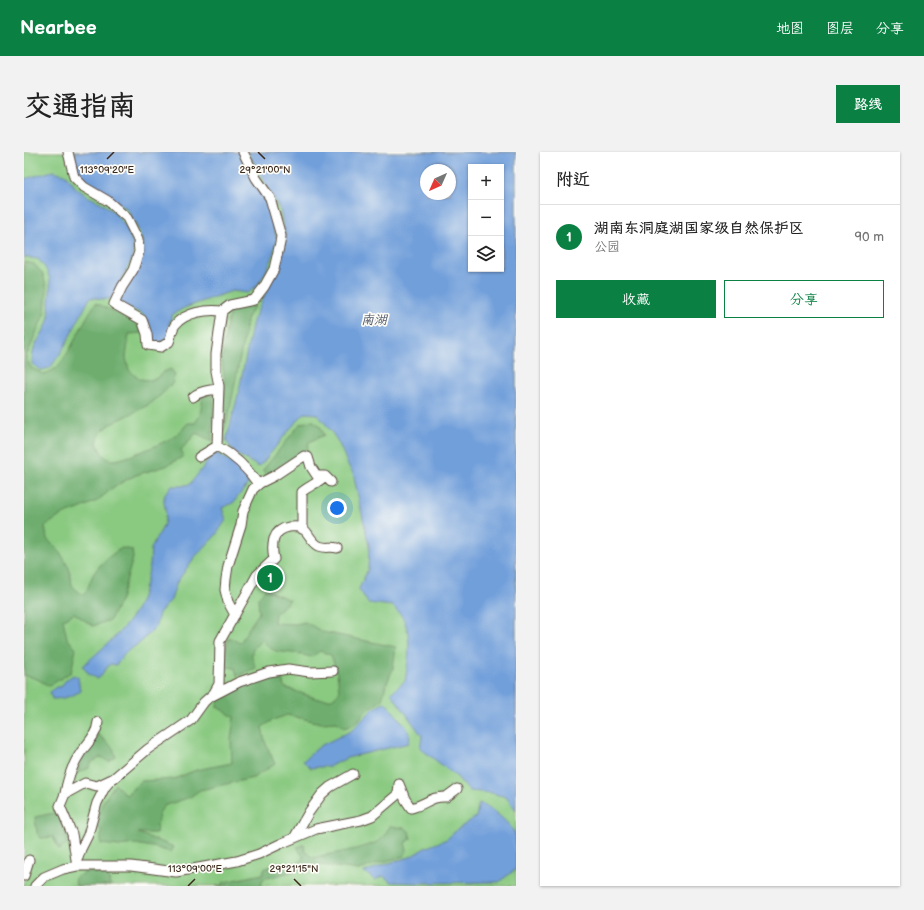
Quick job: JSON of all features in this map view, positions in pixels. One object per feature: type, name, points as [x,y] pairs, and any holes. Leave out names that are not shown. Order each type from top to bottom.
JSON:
[{"type":"street","points":[[68,152],[74,177],[84,187],[108,201],[127,218],[138,240],[139,252],[133,270],[122,287],[114,304],[142,320],[147,334],[148,345],[161,347],[169,342],[175,325],[182,318],[204,311],[222,311]]},
{"type":"street","points":[[217,446],[219,389],[216,354],[222,311],[230,304],[254,300],[264,287],[274,269],[281,236],[270,198],[256,178],[243,152]]},
{"type":"street","points":[[193,397],[206,391],[219,389]]},
{"type":"street","points":[[199,457],[217,446]]},
{"type":"street","points":[[217,446],[226,451],[243,466],[258,484]]},
{"type":"street","points":[[235,615],[228,602],[225,590],[228,566],[241,525],[243,511],[253,489],[258,484],[304,456],[308,457],[311,467],[317,476],[328,479],[306,488],[302,492],[302,528],[311,540],[319,545],[325,548],[337,548]]},
{"type":"street","points":[[77,864],[81,849],[88,835],[97,803],[106,787],[114,778],[148,749],[192,720],[204,702],[214,693],[219,684],[220,641],[257,575],[274,559],[273,541],[277,533],[288,527],[302,528]]},
{"type":"street","points":[[209,698],[239,682],[269,672],[288,669],[310,672],[333,671]]},
{"type":"street","points":[[77,864],[72,834],[60,806],[65,794],[66,785],[75,763],[81,752],[89,743],[98,722]]},
{"type":"street","points":[[294,838],[322,794],[330,787],[353,774]]},
{"type":"street","points":[[65,794],[84,783],[96,786],[114,778]]},
{"type":"street","points":[[36,886],[44,877],[77,864],[131,866],[176,872],[237,861],[259,854],[316,829],[361,820],[372,816],[398,794],[399,784],[411,808],[420,806],[429,799],[438,796],[446,797],[457,789]]},
{"type":"street","points":[[24,876],[29,860]]},
{"type":"green space","points":[[24,152],[516,152],[516,886],[24,886]]},
{"type":"green space","points":[[24,262],[34,264],[43,274],[47,290],[45,312],[26,357],[31,368],[44,374],[57,367],[68,352],[86,318],[96,303],[131,320],[139,326],[142,333],[129,334],[126,358],[129,370],[139,379],[149,380],[158,378],[163,372],[171,369],[175,375],[172,384],[150,404],[111,424],[100,433],[97,443],[107,458],[110,460],[118,460],[125,458],[170,439],[180,432],[188,423],[195,423],[200,415],[203,396],[214,395],[212,441],[196,433],[181,450],[184,456],[166,466],[136,475],[115,486],[97,501],[62,515],[45,526],[47,539],[60,552],[69,568],[72,585],[79,593],[84,595],[94,573],[114,553],[122,548],[132,550],[133,558],[121,599],[110,620],[93,626],[74,613],[63,620],[67,638],[76,649],[71,672],[49,686],[37,679],[24,675]]},
{"type":"green space","points":[[255,306],[248,316],[228,419],[221,438],[225,384],[222,361],[230,311],[241,307]]},
{"type":"green space","points":[[312,420],[320,426],[324,435],[309,442],[307,451],[283,464],[266,476],[263,470],[300,424]]},
{"type":"green space","points":[[265,589],[290,600],[275,614],[274,623],[296,624],[305,622],[323,632],[396,647],[393,668],[382,700],[366,711],[355,724],[344,728],[337,722],[321,723],[287,715],[273,720],[262,727],[265,742],[275,764],[253,778],[200,790],[190,797],[164,806],[159,813],[156,833],[138,833],[174,847],[171,852],[135,844],[119,846],[101,844],[101,829],[94,827],[103,802],[115,784],[126,795],[141,781],[174,779],[196,770],[232,763],[231,740],[234,717],[217,707],[218,698],[249,683],[273,677],[282,677],[284,687],[318,699],[332,699],[339,693],[337,674],[331,655],[320,651],[311,657],[297,653],[278,651],[269,647],[262,640],[255,647],[252,653],[256,668],[237,676],[235,668],[226,667],[225,652],[229,637],[240,643],[259,613],[258,598]]},
{"type":"green space","points":[[98,734],[113,748],[116,757],[109,762],[101,757],[91,763],[89,768],[77,773],[83,756],[90,748]]},
{"type":"green space","points":[[58,812],[69,843],[59,850],[53,837],[41,838],[37,833],[35,817]]},
{"type":"green space","points":[[390,826],[404,828],[409,831],[411,839],[405,843],[407,850],[404,856],[359,870],[314,864],[295,871],[263,879],[261,886],[216,886],[222,885],[224,882],[263,874],[264,869],[280,863],[288,869],[304,858],[297,847],[304,845],[305,851],[313,858],[369,845],[382,838]]},
{"type":"green space","points":[[86,872],[108,874],[110,886],[76,886],[75,878]]},
{"type":"water","points":[[74,152],[238,152],[265,201],[277,239],[272,259],[257,286],[248,293],[232,291],[184,308],[173,314],[169,324],[170,335],[163,341],[157,343],[151,337],[151,329],[144,315],[122,306],[119,301],[124,290],[139,268],[143,244],[139,231],[127,209],[96,188],[87,184],[78,175]]},
{"type":"water","name":"南湖","points":[[248,152],[516,152],[516,810],[506,797],[492,793],[469,791],[457,777],[420,748],[422,736],[391,693],[405,681],[409,650],[408,633],[402,616],[393,606],[368,603],[359,589],[368,569],[369,546],[353,473],[339,443],[327,426],[317,414],[305,413],[259,467],[235,453],[226,441],[238,395],[253,321],[277,268],[286,239],[280,210]]},
{"type":"water","points":[[53,171],[65,174],[76,188],[87,196],[102,203],[114,212],[126,227],[133,244],[133,257],[112,298],[90,298],[62,351],[50,368],[41,370],[32,364],[32,356],[49,317],[50,279],[43,264],[38,259],[24,257],[24,179]]},
{"type":"water","points":[[216,453],[241,470],[247,477],[248,484],[233,503],[222,508],[226,520],[216,535],[194,558],[177,582],[171,600],[159,613],[156,626],[140,643],[130,649],[116,665],[110,664],[98,679],[89,674],[83,666],[117,635],[137,608],[142,597],[147,577],[151,549],[164,523],[166,514],[164,502],[165,495],[172,486],[190,484]]},
{"type":"water","points":[[73,675],[78,677],[80,691],[74,695],[59,699],[52,699],[50,692],[56,687],[61,687],[65,681]]},
{"type":"water","points":[[385,702],[405,725],[410,735],[409,743],[347,758],[330,766],[310,768],[303,761],[320,746],[351,731],[373,709]]},
{"type":"water","points":[[479,803],[501,817],[511,827],[516,837],[516,869],[499,882],[391,882],[383,876],[375,880],[364,872],[410,857],[425,848],[447,839],[458,829],[476,817]]},
{"type":"place","name":"湖南东洞庭湖国家级自然保护区","points":[[270,578]]}]
